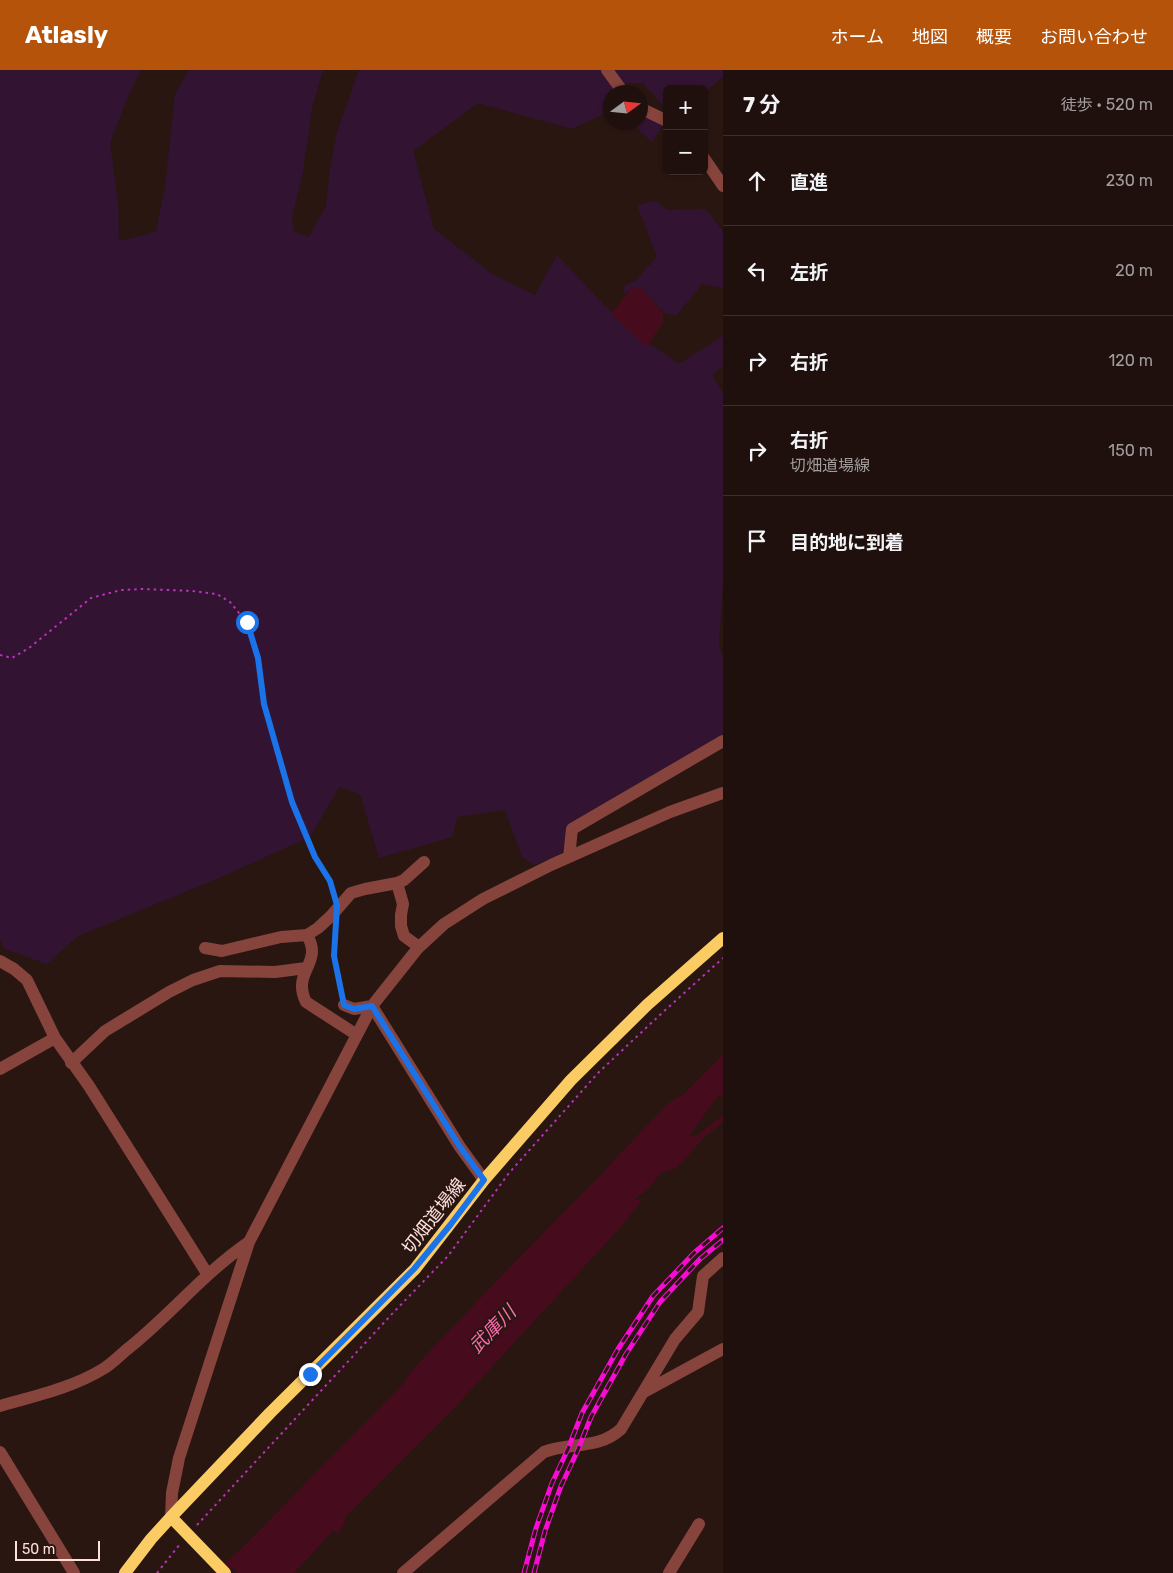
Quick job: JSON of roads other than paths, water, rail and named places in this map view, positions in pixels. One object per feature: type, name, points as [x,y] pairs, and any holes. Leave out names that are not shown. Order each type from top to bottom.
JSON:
[{"type":"main road","name":"切畑道場線","points":[[125,1573],[151,1539],[270,1413],[414,1269],[484,1180],[571,1080],[647,1005],[723,938]]},
{"type":"main road","points":[[172,1517],[225,1573]]},
{"type":"street","points":[[607,70],[618,85]]},
{"type":"street","points":[[648,112],[663,119]]},
{"type":"street","points":[[708,164],[723,186]]},
{"type":"street","points":[[569,856],[572,829],[723,741]]},
{"type":"street","points":[[172,1517],[172,1493],[179,1458],[249,1242],[372,1006],[419,947],[444,924],[483,899],[569,856],[670,812],[723,793]]},
{"type":"street","points":[[204,948],[222,951],[306,934],[318,928],[351,893],[364,888],[397,884],[424,862]]},
{"type":"street","points":[[397,884],[403,904],[401,926],[404,936],[419,947]]},
{"type":"street","points":[[306,934],[313,949],[312,960],[306,968],[301,983],[302,994],[306,1002],[357,1035]]},
{"type":"street","points":[[0,961],[14,969],[27,980],[55,1038],[89,1086],[208,1275]]},
{"type":"street","points":[[71,1063],[105,1032],[169,992],[193,980],[220,971],[275,972],[306,968]]},
{"type":"street","points":[[344,1005],[354,1009],[372,1006]]},
{"type":"street","points":[[372,1006],[460,1147],[484,1180]]},
{"type":"street","points":[[0,1069],[55,1038]]},
{"type":"street","points":[[0,1406],[85,1379],[105,1368],[155,1326],[227,1257],[249,1242]]},
{"type":"street","points":[[402,1573],[544,1452],[557,1447],[579,1446],[612,1437],[621,1428],[675,1339],[698,1312],[704,1276],[723,1258]]},
{"type":"street","points":[[644,1392],[723,1349]]},
{"type":"street","points":[[0,1452],[74,1573]]},
{"type":"street","points":[[669,1573],[700,1524]]},
{"type":"water","points":[[632,287],[642,288],[662,312],[664,320],[647,347],[611,314]]},
{"type":"water","name":"武庫川","points":[[723,1055],[723,1097],[718,1096],[689,1136],[698,1135],[723,1115],[723,1122],[706,1136],[676,1168],[662,1172],[647,1190],[634,1200],[643,1199],[618,1230],[457,1405],[345,1517],[345,1523],[338,1533],[333,1531],[294,1573],[236,1573],[231,1568],[223,1573],[214,1573],[243,1547],[404,1383],[412,1370],[667,1104],[685,1093]]},
{"type":"railway","points":[[524,1573],[536,1528],[552,1483],[582,1413],[618,1349],[653,1296],[694,1253],[723,1228]]},
{"type":"railway","points":[[534,1573],[545,1531],[561,1486],[591,1417],[626,1354],[660,1302],[700,1259],[723,1240]]}]
